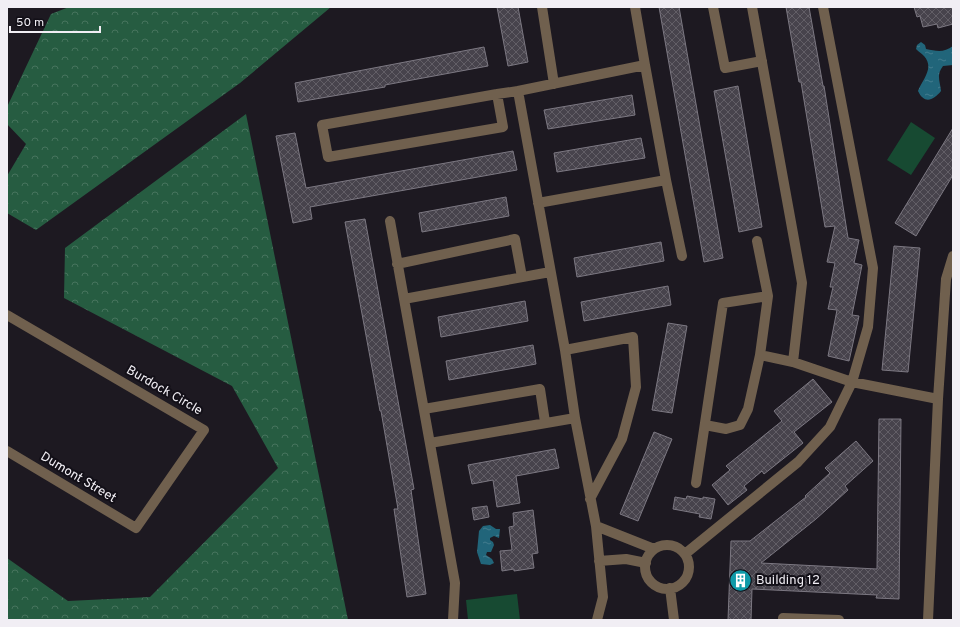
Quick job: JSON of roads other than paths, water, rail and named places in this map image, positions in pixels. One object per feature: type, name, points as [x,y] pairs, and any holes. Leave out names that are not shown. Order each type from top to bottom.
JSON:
[{"type":"street","points":[[542,7],[554,84]]},
{"type":"street","points":[[635,7],[666,180],[682,256]]},
{"type":"street","points":[[713,7],[725,68],[762,61]]},
{"type":"street","points":[[752,7],[802,283],[794,362]]},
{"type":"street","points":[[685,554],[798,462],[830,427],[852,382],[868,327],[873,268],[823,7]]},
{"type":"street","points":[[497,94],[503,126],[328,157],[322,125],[497,94],[518,91],[645,65]]},
{"type":"street","points":[[518,91],[565,350],[575,418],[596,526],[602,597],[597,620]]},
{"type":"street","points":[[538,203],[666,180]]},
{"type":"street","points":[[390,222],[455,583],[453,620]]},
{"type":"street","points":[[397,264],[515,239],[522,277]]},
{"type":"street","points":[[704,425],[726,429],[740,425],[748,409],[760,355],[768,296],[757,240]]},
{"type":"street","points":[[928,620],[938,399],[946,279],[953,256]]},
{"type":"street","points":[[404,299],[550,272]]},
{"type":"street","points":[[696,483],[723,304],[768,296]]},
{"type":"street","name":"Burdock Circle","points":[[7,315],[204,430],[136,528]]},
{"type":"street","points":[[565,350],[633,337],[636,388],[622,439],[590,499]]},
{"type":"street","points":[[760,355],[794,362],[852,382],[938,399]]},
{"type":"street","points":[[424,409],[540,389],[546,422]]},
{"type":"street","points":[[430,443],[575,418]]},
{"type":"street","name":"Dumont Street","points":[[7,451],[136,528]]},
{"type":"street","points":[[596,526],[654,549]]},
{"type":"street","points":[[660,546],[674,546],[685,554],[689,568],[683,582],[677,586],[663,588],[656,586],[646,575],[646,563],[649,554],[654,549],[660,546]]},
{"type":"street","points":[[599,561],[626,559],[646,563]]},
{"type":"street","points":[[670,588],[674,620]]},
{"type":"street","points":[[783,620],[783,618],[838,620]]},
{"type":"water","points":[[921,42],[925,45],[926,49],[940,51],[953,46],[953,65],[943,66],[939,75],[941,91],[929,100],[923,98],[918,91],[928,69],[927,60],[916,49],[917,45]]},
{"type":"water","points":[[490,525],[496,529],[500,529],[499,538],[494,536],[490,538],[494,545],[491,552],[487,552],[486,555],[492,559],[494,563],[490,565],[481,564],[477,552],[479,531],[483,526]]},
{"type":"place","name":"Building 12","points":[[741,581]]}]
